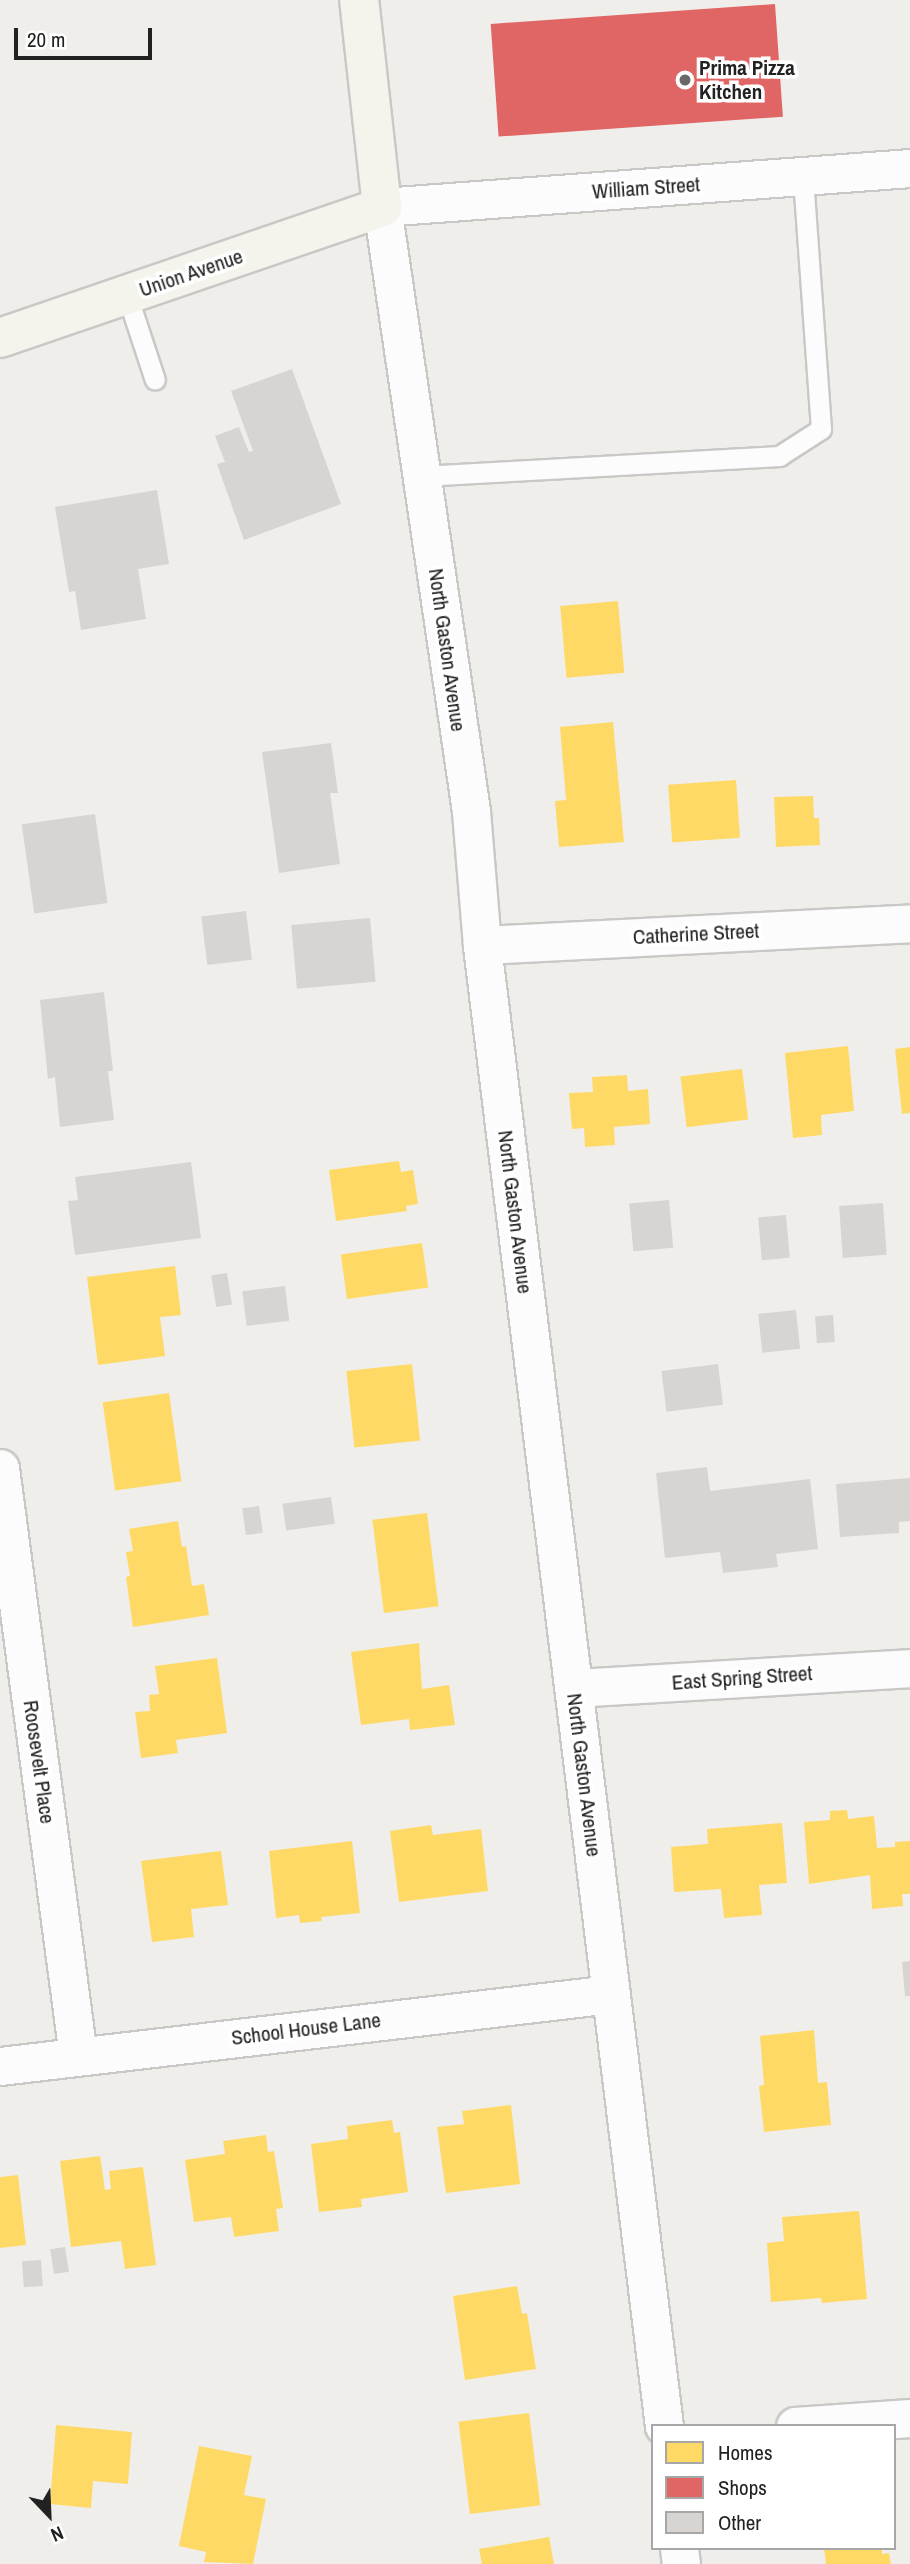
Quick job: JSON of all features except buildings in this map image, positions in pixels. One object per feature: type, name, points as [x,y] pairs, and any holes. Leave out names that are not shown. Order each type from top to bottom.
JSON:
[{"type":"street","name":"North Gaston Avenue","points":[[359,0],[382,207],[471,811],[482,945],[664,2424]]},
{"type":"street","name":"William Street","points":[[382,207],[910,168]]},
{"type":"street","name":"Union Avenue","points":[[0,338],[382,207]]},
{"type":"street","name":"Catherine Street","points":[[482,945],[910,923]]},
{"type":"street","name":"Roosevelt Place","points":[[0,1468],[78,2056]]},
{"type":"street","name":"East Spring Street","points":[[573,1688],[910,1668]]},
{"type":"street","name":"School House Lane","points":[[0,2066],[611,1994]]},
{"type":"street","points":[[823,2424],[910,2418]]},
{"type":"lane","points":[[422,476],[779,456],[821,429],[803,176]]},
{"type":"lane","points":[[127,295],[155,380]]},
{"type":"place","name":"Prima Pizza Kitchen","points":[[685,80]]}]
